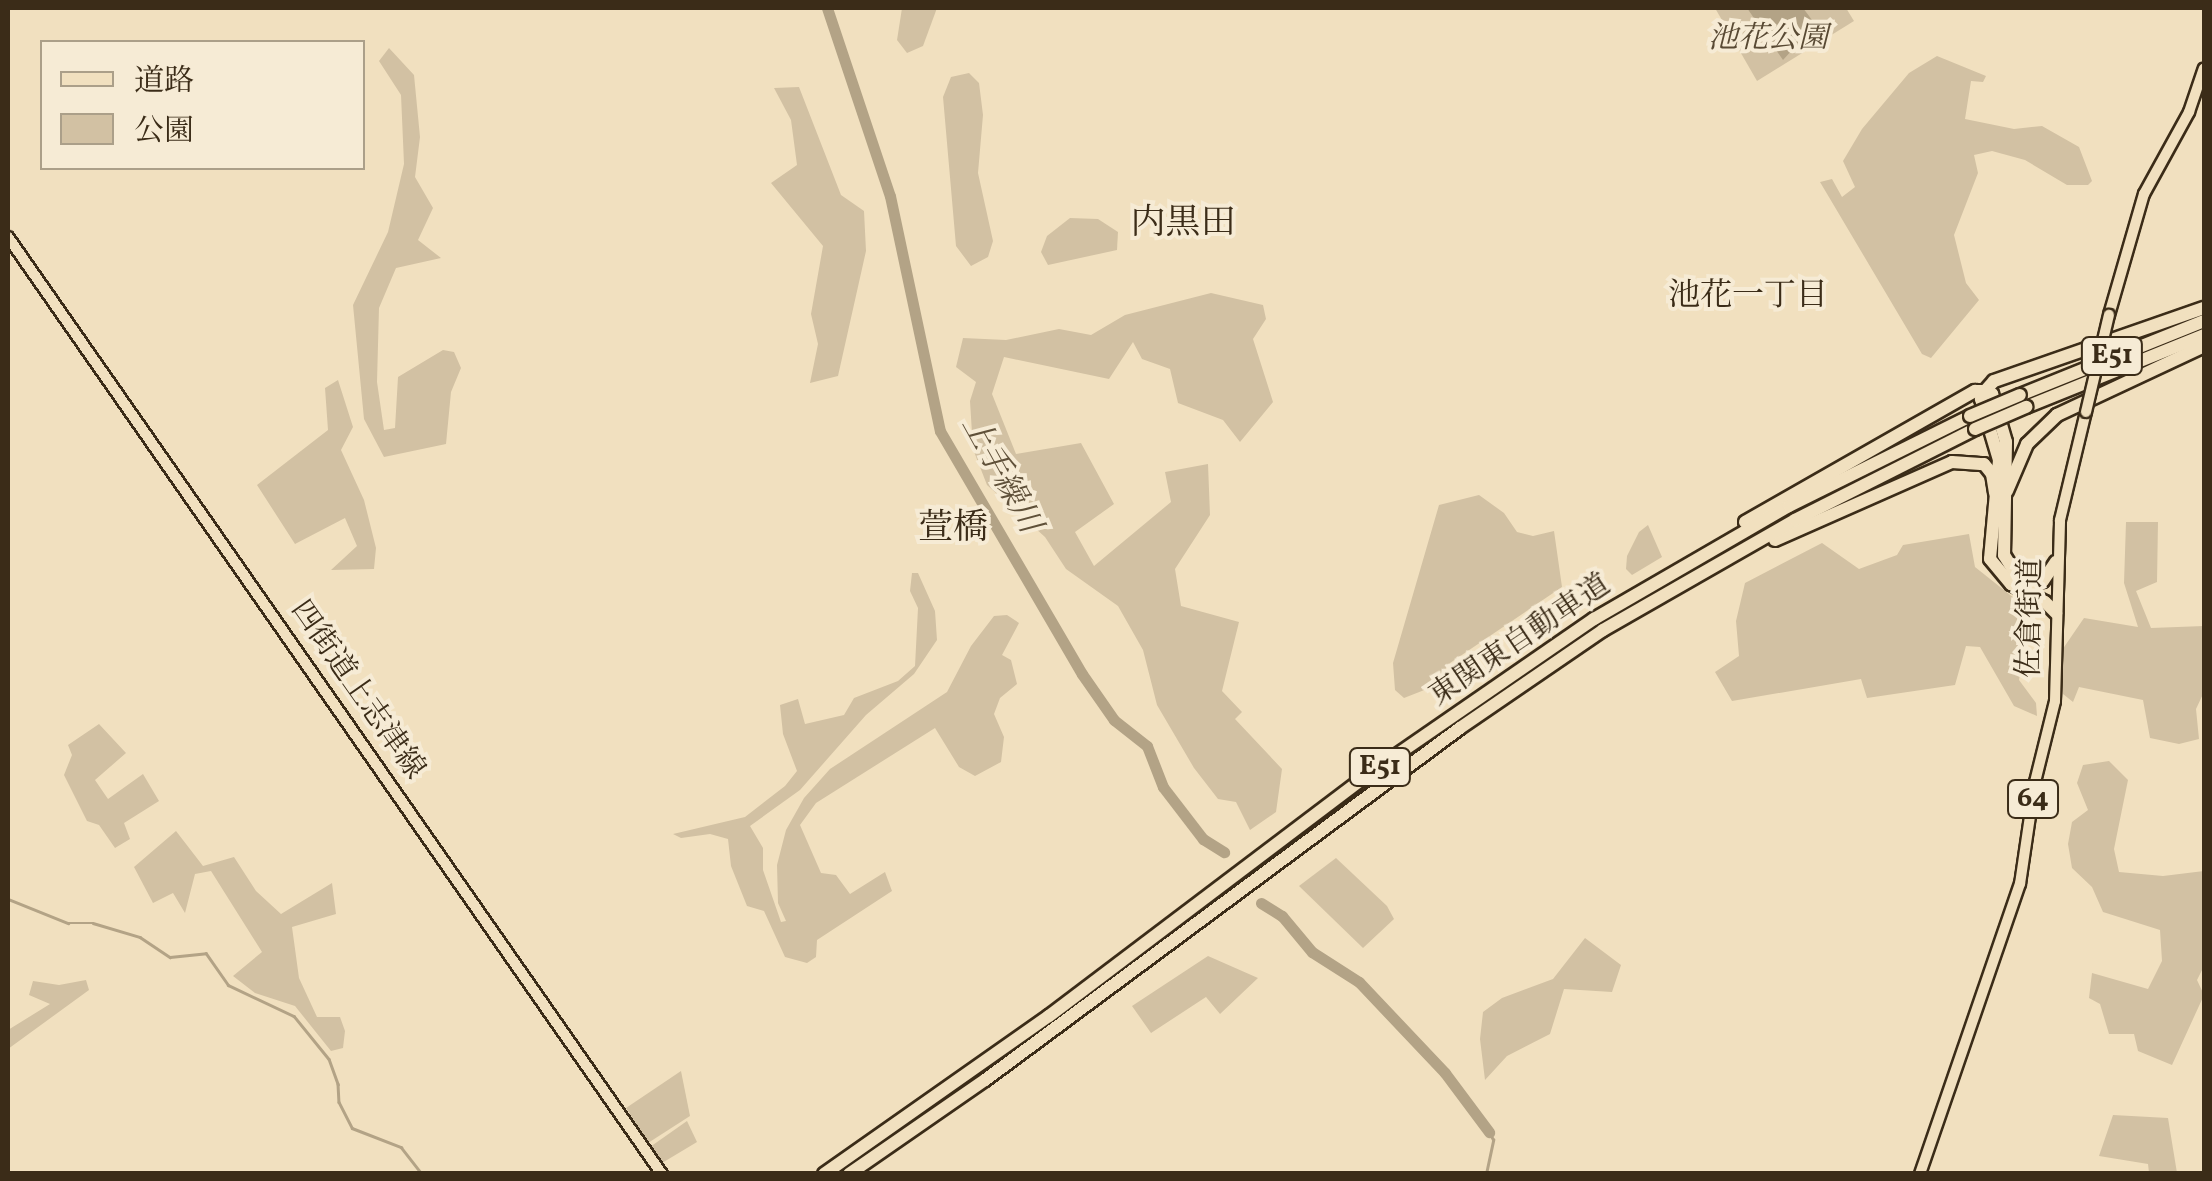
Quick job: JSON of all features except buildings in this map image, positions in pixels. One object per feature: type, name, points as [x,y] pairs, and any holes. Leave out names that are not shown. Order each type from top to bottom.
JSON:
[{"type":"highway","points":[[1985,391],[1994,381],[2204,308]]},
{"type":"highway","name":"東関東自動車道","points":[[824,1174],[1049,1016],[1420,738],[1656,582],[1789,506],[2204,320]]},
{"type":"highway","name":"東関東自動車道","points":[[2023,401],[2204,335]]},
{"type":"highway","points":[[2001,492],[2026,444],[2057,416],[2204,346]]},
{"type":"highway","points":[[1656,582],[1799,489],[1976,390],[1992,394],[2006,442],[1990,560],[2011,584],[2050,599]]},
{"type":"highway","name":"東関東自動車道","points":[[849,1174],[1000,1070],[1460,728],[1674,587],[1973,422]]},
{"type":"highway","points":[[1674,587],[1952,462],[1984,464],[1992,474],[2001,492],[2004,555],[2011,572],[2050,599]]},
{"type":"highway","points":[[2026,585],[2043,582],[2056,562]]},
{"type":"main road","name":"佐倉街道","points":[[1920,1174],[2020,884],[2035,782],[2054,712],[2050,599],[2060,520],[2108,315],[2144,194],[2202,92],[2204,68]]},
{"type":"main road","name":"四街道上志津線","points":[[8,237],[662,1174]]},
{"type":"green space","points":[[902,8],[937,8],[923,46],[907,53],[897,40]]},
{"type":"green space","name":"池花公園","points":[[1715,8],[1846,8],[1854,21],[1757,81]]},
{"type":"green space","points":[[389,48],[414,75],[420,137],[415,177],[433,208],[418,240],[441,258],[396,268],[379,308],[377,382],[384,430],[395,428],[398,377],[443,350],[454,352],[461,368],[451,392],[446,444],[384,457],[364,419],[353,305],[388,232],[404,164],[401,95],[379,61]]},
{"type":"green space","points":[[1937,56],[1986,76],[1983,82],[1971,81],[1965,119],[2014,129],[2042,126],[2079,147],[2092,181],[2088,185],[2067,185],[2025,160],[1992,151],[1974,155],[1978,173],[1954,235],[1966,283],[1979,300],[1931,358],[1922,354],[1820,182],[1832,179],[1842,197],[1855,187],[1843,161],[1862,129],[1909,73]]},
{"type":"green space","points":[[969,73],[979,83],[983,115],[978,173],[993,241],[988,257],[971,266],[956,246],[943,97],[951,77]]},
{"type":"green space","points":[[799,87],[841,195],[864,211],[866,251],[838,376],[810,383],[818,344],[811,314],[823,246],[771,183],[797,165],[791,120],[774,88]]},
{"type":"green space","points":[[1070,218],[1098,219],[1118,232],[1117,250],[1048,265],[1041,252],[1047,236]]},
{"type":"green space","points":[[1211,293],[1263,305],[1266,319],[1253,339],[1273,402],[1240,442],[1223,420],[1178,403],[1170,369],[1142,359],[1133,342],[1109,379],[1004,357],[992,394],[1016,454],[1081,443],[1114,504],[1075,532],[1094,566],[1171,502],[1165,472],[1208,464],[1210,515],[1175,569],[1181,606],[1239,622],[1222,691],[1242,712],[1235,719],[1282,769],[1276,812],[1250,830],[1236,802],[1218,799],[1194,768],[1157,705],[1143,650],[1118,606],[1066,569],[1045,537],[987,485],[973,449],[970,401],[976,382],[956,367],[963,338],[1006,340],[1059,329],[1091,335],[1125,315]]},
{"type":"green space","points":[[338,380],[353,427],[341,450],[364,500],[376,548],[374,569],[331,570],[357,546],[345,518],[295,544],[257,485],[328,430],[325,388]]},
{"type":"green space","points":[[1479,495],[1504,513],[1517,532],[1533,536],[1554,531],[1562,587],[1450,663],[1432,687],[1404,698],[1395,690],[1393,663],[1439,505]]},
{"type":"green space","points":[[2126,522],[2158,522],[2157,582],[2136,591],[2151,628],[2204,626],[2204,692],[2196,709],[2199,739],[2179,744],[2150,738],[2143,700],[2079,687],[2073,702],[2063,694],[2060,653],[2084,618],[2138,627],[2124,583]]},
{"type":"green space","points":[[1648,525],[1662,557],[1632,575],[1626,569],[1627,556],[1639,532]]},
{"type":"green space","points":[[1969,534],[1975,567],[2029,610],[2019,680],[2036,703],[2037,716],[2014,706],[1980,647],[1966,646],[1955,685],[1867,698],[1861,679],[1732,701],[1715,672],[1739,656],[1736,621],[1745,583],[1822,543],[1859,569],[1897,555],[1903,545]]},
{"type":"green space","points":[[912,573],[918,573],[935,611],[937,640],[914,674],[866,715],[800,790],[750,826],[763,848],[763,870],[781,922],[786,921],[778,903],[777,865],[786,830],[804,798],[830,769],[947,692],[971,646],[994,616],[1007,615],[1019,623],[1002,655],[1011,660],[1017,684],[1000,698],[994,714],[1004,737],[1001,762],[975,776],[959,767],[935,728],[816,803],[800,825],[821,873],[836,875],[850,894],[885,872],[892,891],[817,940],[816,957],[807,963],[785,957],[764,911],[747,906],[731,866],[728,839],[710,834],[681,838],[673,834],[745,817],[785,786],[797,771],[783,734],[780,705],[798,699],[805,724],[844,715],[854,698],[898,681],[915,666],[918,608],[910,591]]},
{"type":"green space","points":[[99,724],[126,753],[95,780],[108,799],[143,774],[159,801],[124,823],[130,839],[115,848],[99,825],[87,821],[64,775],[72,755],[68,745]]},
{"type":"green space","points":[[2109,761],[2128,780],[2114,849],[2119,872],[2163,876],[2204,871],[2204,966],[2197,980],[2204,995],[2172,1065],[2138,1051],[2134,1034],[2109,1034],[2100,1004],[2089,998],[2092,973],[2148,989],[2162,961],[2160,930],[2103,912],[2092,887],[2072,868],[2068,844],[2072,822],[2088,810],[2077,783],[2083,765]]},
{"type":"green space","points":[[176,831],[203,866],[234,857],[256,891],[281,914],[332,883],[336,914],[292,927],[299,978],[317,1017],[340,1017],[345,1031],[343,1048],[331,1051],[295,1006],[255,993],[233,976],[262,952],[211,871],[195,874],[185,913],[173,893],[153,903],[134,867]]},
{"type":"green space","points":[[1336,858],[1387,906],[1394,919],[1363,948],[1299,886]]},
{"type":"green space","points":[[1585,938],[1621,965],[1612,992],[1564,989],[1550,1034],[1507,1056],[1485,1080],[1480,1039],[1483,1012],[1502,998],[1553,979]]},
{"type":"green space","points":[[1208,956],[1258,978],[1220,1014],[1206,997],[1151,1033],[1132,1006]]},
{"type":"green space","points":[[86,980],[89,990],[8,1049],[8,1030],[50,1004],[29,995],[33,981],[59,985]]},
{"type":"green space","points":[[681,1071],[690,1116],[648,1143],[626,1108]]},
{"type":"green space","points":[[2113,1115],[2168,1118],[2177,1173],[2149,1173],[2148,1164],[2099,1156]]},
{"type":"green space","points":[[687,1121],[697,1142],[662,1163],[650,1147]]},
{"type":"shaded area","points":[[1747,8],[1803,8],[1824,36],[1808,41],[1798,51],[1793,49],[1783,60]]},
{"type":"waterway","name":"上手繰川","points":[[827,8],[890,196],[940,431],[1082,674],[1114,720],[1147,746],[1163,787],[1203,839],[1224,852]]},
{"type":"waterway","points":[[8,899],[68,923],[93,923],[140,937],[170,957],[206,953],[228,985],[294,1016],[329,1059],[338,1084],[339,1102],[352,1128],[401,1147],[422,1174]]},
{"type":"waterway","name":"上手繰川","points":[[1261,903],[1282,916],[1312,952],[1359,982],[1445,1073],[1489,1132]]},
{"type":"waterway","points":[[1486,1174],[1493,1140],[1489,1132]]},
{"type":"district","name":"内黒田","points":[[1183,224]]},
{"type":"district","name":"池花一丁目","points":[[1748,297]]},
{"type":"district","name":"萱橋","points":[[953,529]]}]
